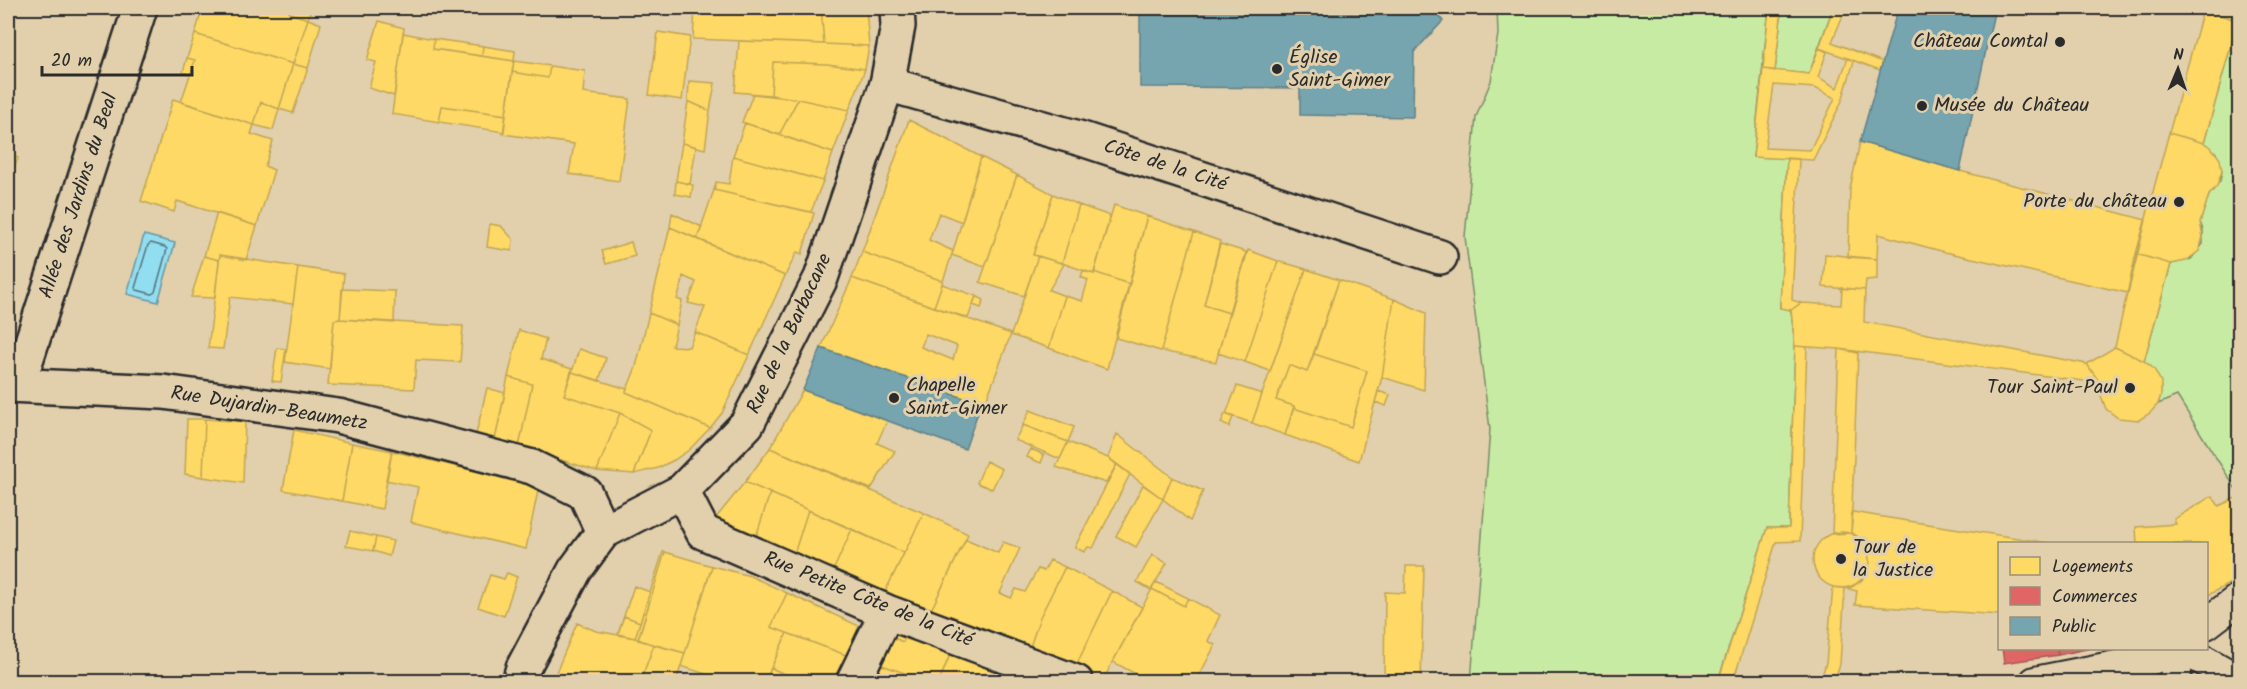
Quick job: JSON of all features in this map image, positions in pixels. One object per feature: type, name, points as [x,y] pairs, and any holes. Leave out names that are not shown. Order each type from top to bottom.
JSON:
[{"type":"street","name":"Allée des Jardins du Beal","points":[[13,385],[140,8]]},
{"type":"street","name":"Rue de la Barbacane","points":[[519,681],[523,668],[575,570],[603,532],[682,491],[747,424],[820,278],[887,84],[898,26],[897,8]]},
{"type":"street","name":"Côte de la Cité","points":[[887,84],[1083,139],[1440,257]]},
{"type":"street","name":"Rue Dujardin-Beaumetz","points":[[13,385],[163,392],[338,416],[532,467],[585,493],[603,532]]},
{"type":"street","name":"Rue Petite Côte de la Cité","points":[[682,491],[703,532],[887,612],[1076,681]]},
{"type":"street","points":[[2208,622],[2240,598]]},
{"type":"street","points":[[853,681],[887,612]]},
{"type":"street","points":[[2036,681],[2152,659],[2173,650]]},
{"type":"street","points":[[2175,681],[2178,650]]},
{"type":"street","points":[[2182,650],[2240,681]]},
{"type":"green space","points":[[1497,8],[1769,8],[1753,157],[1787,158],[1780,308],[1791,310],[1795,346],[1789,528],[1767,528],[1718,681],[1471,682],[1490,429],[1465,237],[1476,117],[1491,81],[1498,34]]},
{"type":"green space","points":[[1782,8],[1833,8],[1809,74],[1775,71]]},
{"type":"green space","points":[[2238,20],[2240,21],[2239,494],[2177,396],[2158,404],[2161,385],[2154,370],[2144,361],[2171,264],[2191,259],[2203,244],[2203,230],[2200,222],[2209,195],[2220,181],[2222,171],[2216,153],[2204,143]]},
{"type":"water","points":[[144,235],[175,243],[158,302],[127,294]]},
{"type":"building: Logements","points":[[211,8],[291,8],[289,13],[308,19],[293,64],[195,34],[202,10],[210,12]]},
{"type":"building: Logements","points":[[291,8],[311,8],[308,19],[289,13]]},
{"type":"building: Logements","points":[[695,8],[821,8],[824,44],[693,39]]},
{"type":"building: Logements","points":[[821,8],[866,8],[869,46],[824,44]]},
{"type":"building: Logements","points":[[1769,8],[1782,8],[1775,71],[1763,69]]},
{"type":"building: Logements","points":[[1833,8],[1846,8],[1832,42],[1883,62],[1880,70],[1819,48]]},
{"type":"building: Logements","points":[[2203,8],[2240,8],[2240,21],[2203,10]]},
{"type":"building: Logements","points":[[2203,10],[2238,20],[2204,143],[2169,133]]},
{"type":"building: Logements","points":[[308,19],[321,24],[308,68],[293,64]]},
{"type":"building: Logements","points":[[379,21],[404,28],[394,96],[369,88],[376,62],[367,60]]},
{"type":"building: Logements","points":[[658,32],[690,37],[682,100],[649,95]]},
{"type":"building: Logements","points":[[403,33],[434,39],[433,49],[514,61],[506,115],[442,106],[439,122],[392,114]]},
{"type":"building: Logements","points":[[195,34],[293,64],[279,109],[261,102],[254,125],[181,102],[195,60],[187,58]]},
{"type":"building: Logements","points":[[434,39],[483,46],[482,56],[433,49]]},
{"type":"building: Logements","points":[[739,41],[869,46],[865,69],[827,64],[773,62],[771,95],[735,92]]},
{"type":"building: Logements","points":[[483,46],[515,51],[514,61],[482,56]]},
{"type":"building: Logements","points":[[1819,48],[1827,52],[1818,77],[1837,88],[1848,58],[1854,61],[1842,101],[1813,160],[1753,157],[1763,69],[1809,74]],"holes":[[[1774,85],[1815,88],[1835,98],[1810,150],[1765,148]]]},
{"type":"building: Logements","points":[[187,58],[195,60],[190,75],[183,72]]},
{"type":"building: Logements","points":[[514,61],[550,66],[548,78],[512,72]]},
{"type":"building: Logements","points":[[773,62],[827,64],[865,69],[849,110],[771,95]]},
{"type":"building: Logements","points":[[293,64],[308,68],[293,113],[279,109]]},
{"type":"building: Logements","points":[[550,66],[585,71],[583,93],[630,99],[619,181],[569,174],[574,144],[503,134],[512,72],[548,78]]},
{"type":"building: Logements","points":[[689,81],[715,83],[710,111],[688,101]]},
{"type":"building: Logements","points":[[753,94],[798,99],[779,135],[742,122]]},
{"type":"building: Logements","points":[[173,99],[254,125],[251,134],[273,141],[265,166],[274,170],[257,226],[177,201],[174,212],[141,201]]},
{"type":"building: Logements","points":[[798,99],[849,110],[833,153],[779,135]]},
{"type":"building: Logements","points":[[688,101],[710,111],[705,149],[682,143]]},
{"type":"building: Logements","points":[[261,102],[279,109],[273,130],[254,125]]},
{"type":"building: Logements","points":[[442,106],[506,115],[504,132],[439,122]]},
{"type":"building: Logements","points":[[909,120],[981,157],[962,222],[939,213],[929,240],[953,251],[943,281],[862,252]]},
{"type":"building: Logements","points":[[745,123],[833,153],[823,181],[733,156]]},
{"type":"building: Logements","name":"Porte du château","points":[[2169,133],[2211,147],[2220,159],[2222,171],[2217,186],[2209,195],[2200,222],[2203,237],[2199,251],[2186,261],[2171,264],[2136,254]]},
{"type":"building: Logements","points":[[1860,142],[2146,220],[2128,293],[1945,252],[1878,234],[1877,259],[1848,257],[1850,189]]},
{"type":"building: Logements","points":[[682,143],[696,147],[690,184],[676,181]]},
{"type":"building: Logements","points":[[8,154],[18,158],[11,178],[8,176]]},
{"type":"building: Logements","points":[[733,156],[823,181],[811,212],[714,190],[716,182],[729,184]]},
{"type":"building: Logements","points":[[981,157],[1017,175],[985,267],[952,255]]},
{"type":"building: Logements","points":[[1787,158],[1799,159],[1792,300],[1801,303],[1791,310],[1780,308]]},
{"type":"building: Logements","points":[[1017,175],[1053,194],[1033,255],[1038,256],[1024,296],[980,282]]},
{"type":"building: Logements","points":[[676,181],[693,185],[691,197],[675,194]]},
{"type":"building: Logements","points":[[714,190],[814,213],[802,254],[797,252],[785,276],[697,239]]},
{"type":"building: Logements","points":[[1053,194],[1079,205],[1062,263],[1033,255]]},
{"type":"building: Logements","points":[[1079,205],[1110,216],[1094,274],[1062,263]]},
{"type":"building: Logements","points":[[1114,205],[1147,216],[1129,284],[1094,272]]},
{"type":"building: Logements","points":[[217,213],[257,226],[246,260],[220,255],[219,260],[204,256]]},
{"type":"building: Logements","points":[[672,213],[702,227],[697,239],[670,227]]},
{"type":"building: Logements","points":[[1147,216],[1194,232],[1161,351],[1116,338]]},
{"type":"building: Logements","points":[[490,224],[501,226],[513,239],[512,251],[487,247]]},
{"type":"building: Logements","points":[[670,227],[785,276],[749,355],[695,332],[705,307],[688,303],[696,282],[683,276],[677,299],[682,301],[677,325],[649,313]]},
{"type":"building: Logements","points":[[1194,232],[1220,241],[1204,305],[1229,313],[1216,362],[1161,351]]},
{"type":"building: Logements","points":[[631,242],[635,256],[606,264],[602,251]]},
{"type":"building: Logements","points":[[1220,244],[1246,252],[1229,313],[1204,305]]},
{"type":"building: Logements","points":[[1248,250],[1278,261],[1245,362],[1218,353]]},
{"type":"building: Logements","points":[[862,252],[943,281],[934,307],[852,278]]},
{"type":"building: Logements","points":[[1825,254],[1877,259],[1877,279],[1866,280],[1865,290],[1823,287]]},
{"type":"building: Logements","points":[[2136,254],[2171,264],[2144,361],[2115,347]]},
{"type":"building: Logements","points":[[220,255],[298,267],[293,304],[230,297],[223,349],[208,348]]},
{"type":"building: Logements","points":[[204,256],[219,260],[215,298],[191,297]]},
{"type":"building: Logements","points":[[1038,256],[1064,264],[1049,290],[1065,296],[1049,348],[1011,335]]},
{"type":"building: Logements","points":[[1278,261],[1306,269],[1270,371],[1245,362]]},
{"type":"building: Logements","points":[[298,267],[344,274],[340,319],[334,320],[330,369],[285,362]]},
{"type":"building: Logements","points":[[1306,269],[1339,280],[1307,372],[1289,365],[1276,400],[1294,406],[1285,435],[1252,423]]},
{"type":"building: Logements","points":[[1083,271],[1094,274],[1094,272],[1129,284],[1107,369],[1049,348],[1065,296],[1082,301],[1088,280],[1081,277]]},
{"type":"building: Logements","points":[[852,278],[1011,334],[984,406],[821,348]],"holes":[[[926,334],[957,346],[953,360],[921,347]]]},
{"type":"building: Logements","points":[[1339,280],[1394,299],[1382,377],[1359,461],[1285,435],[1294,408],[1351,427],[1367,371],[1314,354]]},
{"type":"building: Logements","points":[[942,284],[976,296],[968,318],[934,307]]},
{"type":"building: Logements","points":[[1842,288],[1865,290],[1864,322],[2087,364],[2100,383],[1839,349],[1795,346],[1791,310],[1801,303],[1841,305]]},
{"type":"building: Logements","points":[[342,289],[395,291],[394,323],[340,319]]},
{"type":"building: Logements","points":[[976,296],[984,300],[981,308],[973,305]]},
{"type":"building: Logements","points":[[1394,299],[1426,313],[1424,390],[1382,377]]},
{"type":"building: Logements","points":[[649,313],[677,325],[672,346],[689,347],[695,332],[749,355],[722,413],[710,428],[626,392],[636,367]]},
{"type":"building: Logements","points":[[334,320],[463,326],[460,362],[416,360],[414,389],[328,385]]},
{"type":"building: Logements","points":[[519,330],[546,339],[541,359],[572,369],[564,395],[620,413],[597,471],[519,447],[532,384],[508,377]]},
{"type":"building: Logements","points":[[1795,346],[1807,347],[1800,541],[1776,542],[1733,682],[1718,682],[1767,528],[1789,528]]},
{"type":"building: Logements","name":"Tour Saint-Paul","points":[[2115,347],[2144,361],[2154,369],[2161,382],[2158,404],[2139,420],[2118,418],[2106,409],[2100,393],[2100,383],[2087,364]]},
{"type":"building: Logements","points":[[277,348],[286,349],[281,382],[272,381]]},
{"type":"building: Logements","points":[[579,349],[606,358],[599,381],[572,372]]},
{"type":"building: Logements","points":[[1839,349],[1858,353],[1851,533],[1832,534]]},
{"type":"building: Logements","points":[[1314,354],[1367,371],[1351,427],[1276,400],[1289,365],[1307,372]]},
{"type":"building: Logements","points":[[572,372],[627,389],[626,392],[710,428],[689,450],[674,460],[658,468],[634,474],[651,430],[620,413],[564,395]]},
{"type":"building: Logements","points":[[508,377],[532,384],[519,447],[495,440]]},
{"type":"building: Logements","points":[[1237,386],[1262,394],[1252,423],[1226,414]]},
{"type":"building: Logements","points":[[487,388],[505,393],[495,440],[476,434]]},
{"type":"building: Logements","points":[[803,390],[887,421],[877,443],[895,451],[871,489],[770,448]]},
{"type":"building: Logements","points":[[1378,391],[1390,395],[1386,406],[1375,402]]},
{"type":"building: Logements","points":[[1030,410],[1074,427],[1068,442],[1023,425]]},
{"type":"building: Logements","points":[[620,413],[651,430],[634,474],[597,471]]},
{"type":"building: Logements","points":[[1225,414],[1233,417],[1229,427],[1221,423]]},
{"type":"building: Logements","points":[[187,419],[205,419],[203,477],[185,474]]},
{"type":"building: Logements","points":[[205,419],[245,422],[243,483],[203,477]]},
{"type":"building: Logements","points":[[1023,425],[1068,442],[1060,459],[1015,440]]},
{"type":"building: Logements","points":[[294,430],[352,443],[342,501],[283,490]]},
{"type":"building: Logements","points":[[1117,434],[1172,477],[1163,499],[1108,458]]},
{"type":"building: Logements","points":[[1068,442],[1117,464],[1106,483],[1056,467]]},
{"type":"building: Logements","points":[[352,443],[392,451],[382,509],[342,501]]},
{"type":"building: Logements","points":[[770,448],[924,513],[904,553],[745,482]]},
{"type":"building: Logements","points":[[1031,449],[1044,455],[1041,463],[1027,457]]},
{"type":"building: Logements","points":[[392,451],[539,486],[526,549],[411,522],[418,487],[386,480]]},
{"type":"building: Logements","points":[[986,461],[1002,469],[992,489],[977,483]]},
{"type":"building: Logements","points":[[1117,464],[1130,474],[1093,548],[1088,547],[1084,552],[1075,547]]},
{"type":"building: Logements","points":[[1172,477],[1203,491],[1190,521],[1163,499]]},
{"type":"building: Logements","points":[[745,482],[770,493],[756,537],[715,519]]},
{"type":"building: Logements","points":[[1143,485],[1163,499],[1136,547],[1116,536]]},
{"type":"building: Logements","points":[[770,493],[808,510],[794,554],[756,537]]},
{"type":"building: Logements","points":[[2212,496],[2219,506],[2240,496],[2240,578],[2208,595],[2208,542],[2137,542],[2136,527],[2176,524],[2174,519]]},
{"type":"building: Logements","points":[[808,510],[852,529],[833,571],[794,554]]},
{"type":"building: Logements","points":[[1853,512],[2042,542],[1998,542],[1998,615],[1855,605],[1857,591],[1845,588],[1852,587],[1862,580],[1870,563],[1865,545],[1851,533]]},
{"type":"building: Logements","points":[[924,513],[968,534],[929,614],[884,594]]},
{"type":"building: Logements","points":[[852,529],[904,553],[884,594],[833,571]]},
{"type":"building: Logements","points":[[350,531],[376,537],[373,551],[346,546]]},
{"type":"building: Logements","name":"Tour de la Justice","points":[[1836,532],[1846,532],[1861,540],[1867,549],[1869,560],[1867,571],[1861,580],[1846,588],[1836,588],[1825,583],[1818,576],[1813,565],[1813,555],[1818,544],[1825,537]]},
{"type":"building: Logements","points":[[376,537],[393,541],[389,556],[373,551]]},
{"type":"building: Logements","points":[[966,539],[998,553],[1003,542],[1020,548],[1000,593],[1011,598],[1016,589],[1025,592],[1038,569],[1044,571],[1050,560],[1065,567],[1040,617],[1027,656],[929,614]]},
{"type":"building: Logements","points":[[663,552],[665,552],[638,639],[635,638]]},
{"type":"building: Logements","points":[[665,552],[712,566],[685,653],[638,640]]},
{"type":"building: Logements","points":[[1152,555],[1167,563],[1151,590],[1137,582]]},
{"type":"building: Logements","points":[[712,566],[750,576],[787,593],[771,627],[787,633],[765,682],[730,682],[681,666]]},
{"type":"building: Logements","points":[[1406,566],[1424,566],[1421,682],[1384,682],[1385,592],[1405,593]]},
{"type":"building: Logements","points":[[1065,567],[1112,591],[1072,674],[1027,656],[1040,617]]},
{"type":"building: Logements","points":[[507,573],[517,577],[504,616],[478,607],[490,575],[504,579]]},
{"type":"building: Logements","points":[[1156,582],[1188,598],[1184,606],[1152,589]]},
{"type":"building: Logements","points":[[634,586],[650,592],[640,622],[624,616]]},
{"type":"building: Logements","points":[[1833,587],[1845,588],[1840,664],[1834,682],[1820,682],[1826,663]]},
{"type":"building: Logements","points":[[1152,589],[1184,606],[1188,598],[1220,615],[1208,641],[1215,645],[1196,682],[1165,682],[1152,675],[1149,681],[1113,662]]},
{"type":"building: Logements","points":[[1112,591],[1142,607],[1102,682],[1093,682],[1072,674]]},
{"type":"building: Logements","points":[[787,593],[859,626],[846,655],[771,627]]},
{"type":"building: Logements","points":[[624,616],[640,622],[635,638],[618,634]]},
{"type":"building: Logements","points":[[577,623],[596,631],[635,638],[654,645],[640,682],[552,682]]},
{"type":"building: Logements","points":[[898,631],[907,634],[903,642],[894,638]]},
{"type":"building: Logements","points":[[787,633],[846,655],[834,682],[803,682],[771,668]]},
{"type":"building: Logements","points":[[907,634],[952,650],[939,682],[930,682],[879,664],[894,638],[903,642]]},
{"type":"building: Logements","points":[[654,645],[685,653],[676,682],[640,682]]},
{"type":"building: Logements","points":[[950,654],[1003,674],[1000,682],[939,682]]},
{"type":"building: Logements","points":[[879,664],[930,682],[872,682]]},
{"type":"building: Logements","points":[[771,668],[803,682],[765,682]]},
{"type":"building: Logements","points":[[1003,674],[1024,682],[1000,682]]},
{"type":"building: Commerces","points":[[2002,650],[2057,650],[2058,655],[2004,663]]},
{"type":"building: Commerces","points":[[2057,650],[2082,650],[2058,655]]},
{"type":"building: Public","name":"Église Saint-Gimer","points":[[1140,8],[1432,8],[1443,21],[1414,52],[1413,117],[1300,115],[1300,88],[1140,87]]},
{"type":"building: Public","name":"Musée du Château","points":[[1898,8],[1995,8],[1960,171],[1860,142]]},
{"type":"building: Public","name":"Chapelle Saint-Gimer","points":[[821,348],[981,404],[965,449],[803,390]]},
{"type":"place","name":"Château Comtal","points":[[2060,42]]},
{"type":"place","name":"Église Saint-Gimer","points":[[1277,69]]},
{"type":"place","name":"Musée du Château","points":[[1922,106]]},
{"type":"place","name":"Porte du château","points":[[2179,202]]},
{"type":"place","name":"Tour Saint-Paul","points":[[2130,388]]},
{"type":"place","name":"Chapelle Saint-Gimer","points":[[894,398]]},
{"type":"place","name":"Tour de la Justice","points":[[1841,559]]}]
